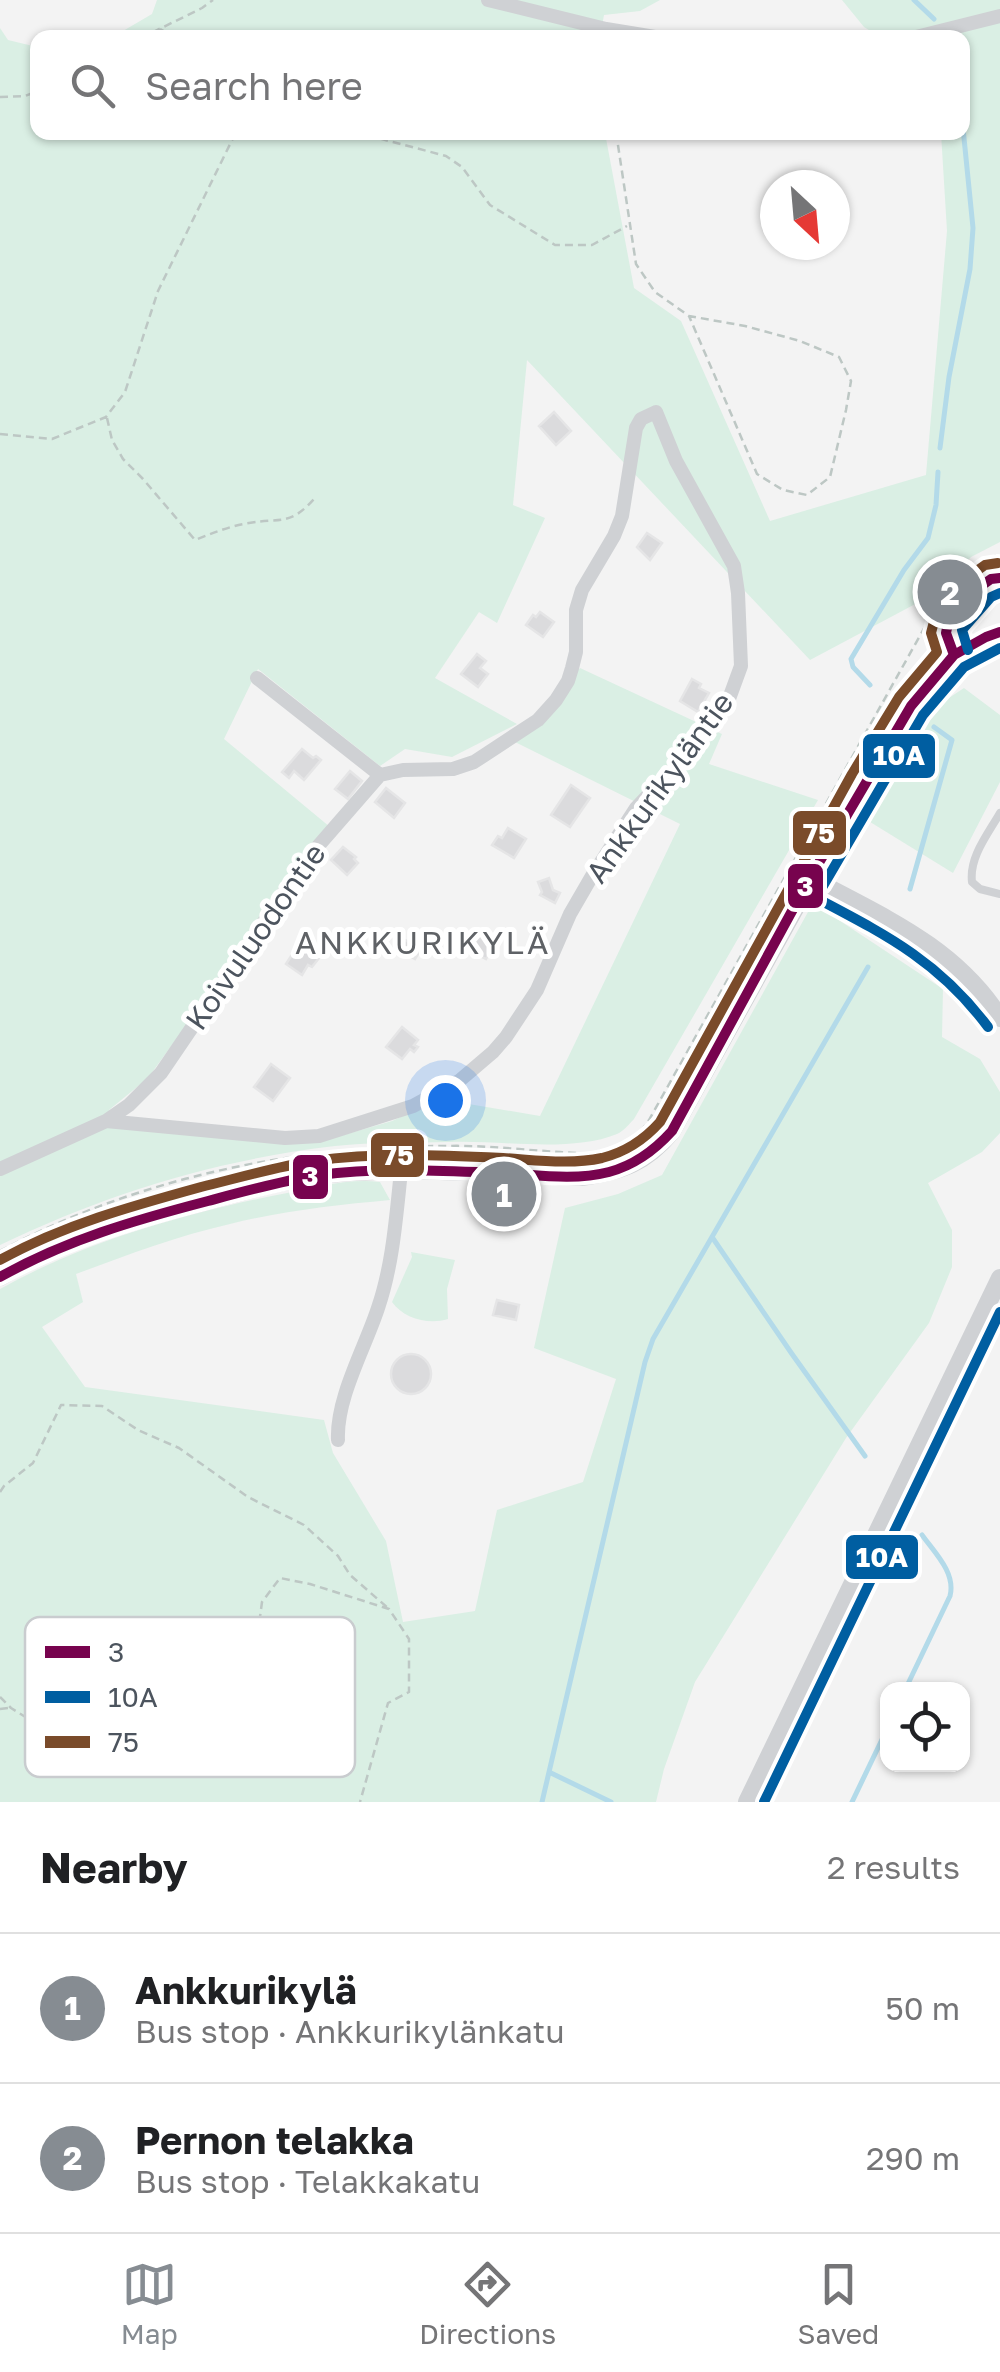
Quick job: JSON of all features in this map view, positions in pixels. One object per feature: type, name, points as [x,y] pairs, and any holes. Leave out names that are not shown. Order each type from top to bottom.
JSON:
[{"type":"street","points":[[488,0],[612,30]]},
{"type":"street","points":[[944,30],[1000,16]]},
{"type":"street","name":"Ankkurikyläntie","points":[[106,1120],[284,1138],[319,1136],[414,1106],[443,1092],[476,1069],[506,1037],[536,990],[592,876],[636,808],[726,707],[741,666],[734,566],[676,461],[656,412],[640,419],[636,428],[622,516],[582,590],[576,610],[576,652],[568,682],[556,700],[538,720],[474,762],[453,770],[403,770],[380,775]]},
{"type":"street","points":[[954,655],[946,633],[948,623],[981,586],[1000,578]]},
{"type":"street","points":[[0,1277],[96,1234],[300,1179],[348,1172],[401,1171],[581,1177],[611,1172],[647,1157],[672,1131],[810,878],[910,706],[954,655],[1000,632]]},
{"type":"street","points":[[257,678],[380,775]]},
{"type":"street","name":"Koivuluodontie","points":[[106,1120],[129,1106],[161,1073],[306,860],[380,775]]},
{"type":"street","points":[[810,878],[923,939],[981,991],[1000,1018]]},
{"type":"street","points":[[0,1169],[106,1120]]},
{"type":"street","points":[[338,1440],[340,1408],[383,1293],[401,1171]]},
{"type":"street","points":[[746,1802],[1000,1278]]},
{"type":"lane","points":[[1000,813],[970,870],[972,882],[1000,894]]},
{"type":"path","points":[[160,29],[213,0]]},
{"type":"path","points":[[0,97],[30,94]]},
{"type":"path","points":[[0,434],[52,439],[106,417],[124,392],[158,291],[232,140]]},
{"type":"path","points":[[393,140],[446,156],[462,167],[490,205],[555,245],[592,245],[629,225]]},
{"type":"path","points":[[617,140],[636,264],[655,292],[689,316],[745,326],[818,347],[838,357],[851,381],[830,477],[807,496],[783,490],[757,474],[689,316]]},
{"type":"path","points":[[106,417],[112,440],[123,459],[194,540],[254,522],[282,521],[301,514],[315,498]]},
{"type":"path","points":[[0,1251],[96,1206],[185,1178],[254,1162],[332,1151],[404,1147],[588,1153],[620,1150],[648,1120],[936,607],[974,564],[1000,554]]},
{"type":"path","points":[[0,1492],[33,1462],[60,1405],[102,1406],[138,1430],[179,1448],[248,1497],[304,1525],[389,1608],[409,1639],[409,1692],[388,1704],[360,1802]]},
{"type":"path","points":[[260,1617],[262,1602],[280,1578],[389,1608]]},
{"type":"path","points":[[0,1697],[25,1717]]},
{"type":"path","points":[[0,1710],[11,1708]]},
{"type":"green space","points":[[157,0],[660,0],[640,11],[604,15],[601,30],[125,30],[152,14]]},
{"type":"green space","points":[[842,0],[1000,0],[1000,542],[971,557],[936,593],[810,660],[527,360],[513,505],[545,518],[497,623],[479,612],[435,678],[517,724],[452,757],[405,749],[380,766],[258,669],[224,739],[330,827],[148,1078],[109,1110],[122,1125],[340,1136],[392,1121],[439,1099],[540,1116],[680,824],[515,742],[580,668],[722,734],[709,764],[818,800],[634,1119],[617,1134],[579,1143],[364,1144],[248,1160],[122,1195],[0,1245],[0,28],[8,40],[30,45],[30,140],[606,140],[634,288],[681,321],[770,521],[926,475],[947,231],[941,140],[970,140],[970,30],[864,27]]},
{"type":"green space","points":[[964,688],[1000,715],[1000,782],[953,873],[862,817],[926,713]]},
{"type":"green space","points":[[813,903],[943,989],[942,1037],[980,1059],[1000,1092],[1000,1133],[982,1152],[928,1183],[952,1230],[952,1267],[929,1323],[846,1438],[695,1682],[656,1802],[0,1802],[0,1289],[102,1243],[173,1220],[331,1184],[380,1182],[390,1200],[269,1215],[230,1224],[171,1240],[76,1274],[83,1302],[42,1327],[85,1387],[324,1420],[333,1453],[386,1541],[403,1622],[475,1611],[497,1510],[583,1482],[616,1379],[534,1348],[565,1208],[618,1194],[662,1175]]},
{"type":"green space","points":[[411,1252],[455,1260],[447,1289],[448,1319],[417,1319],[392,1302]]},
{"type":"building","points":[[554,412],[571,431],[556,445],[539,426]]},
{"type":"building","points":[[647,533],[662,543],[650,560],[637,547]]},
{"type":"building","points":[[540,612],[554,622],[543,637],[526,625]]},
{"type":"building","points":[[477,654],[486,661],[480,668],[488,674],[478,687],[461,674]]},
{"type":"building","points":[[692,679],[709,693],[698,712],[680,701]]},
{"type":"building","points":[[302,749],[321,760],[304,780],[294,771],[289,778],[282,772]]},
{"type":"building","points":[[350,771],[362,781],[348,799],[335,789]]},
{"type":"building","points":[[571,785],[590,798],[570,827],[551,815]]},
{"type":"building","points":[[386,788],[405,803],[394,818],[375,802]]},
{"type":"building","points":[[508,828],[526,839],[514,858],[492,845]]},
{"type":"building","points":[[343,847],[358,863],[347,875],[331,860]]},
{"type":"building","points":[[549,878],[553,890],[560,893],[555,903],[540,895],[538,882]]},
{"type":"building","points":[[479,934],[495,942],[486,959],[471,951]]},
{"type":"building","points":[[400,937],[421,949],[415,959],[394,947]]},
{"type":"building","points":[[299,944],[319,958],[302,975],[286,964]]},
{"type":"building","points":[[402,1027],[418,1040],[414,1045],[418,1047],[414,1052],[410,1049],[402,1059],[386,1047]]},
{"type":"building","points":[[271,1064],[290,1078],[273,1101],[254,1087]]},
{"type":"building","points":[[497,1300],[519,1305],[516,1320],[493,1315]]},
{"type":"building","points":[[411,1354],[425,1360],[431,1374],[425,1388],[411,1394],[397,1388],[391,1374],[397,1360]]},
{"type":"waterway","points":[[914,0],[934,19]]},
{"type":"waterway","points":[[940,448],[970,269],[973,228],[964,140]]},
{"type":"waterway","points":[[870,685],[853,667],[851,659],[904,570],[928,538],[938,472]]},
{"type":"waterway","points":[[910,889],[952,740],[934,727]]},
{"type":"waterway","points":[[542,1802],[653,1339],[868,967]]},
{"type":"waterway","points":[[712,1237],[865,1456]]},
{"type":"waterway","points":[[909,1682],[951,1588],[943,1564],[922,1535]]},
{"type":"waterway","points":[[852,1802],[880,1744]]},
{"type":"waterway","points":[[551,1773],[611,1802]]},
{"type":"transit line","name":"75","points":[[0,1260],[48,1236],[124,1209],[299,1163],[408,1155],[578,1161],[602,1158],[641,1140],[660,1122],[852,774],[899,697],[937,652],[931,633],[936,614],[971,575],[985,565],[998,563]]},
{"type":"transit line","name":"3","points":[[954,655],[946,633],[948,623],[981,586],[1000,578]]},
{"type":"transit line","name":"10A","points":[[968,650],[962,630],[991,597],[1000,593]]},
{"type":"transit line","name":"3","points":[[0,1277],[50,1252],[128,1224],[305,1177],[388,1170],[583,1176],[618,1169],[644,1156],[672,1131],[810,878],[911,706],[954,655],[1000,632]]},
{"type":"transit line","name":"10A","points":[[823,886],[923,715],[964,667],[1000,648]]},
{"type":"transit line","name":"10A","points":[[803,891],[881,933],[926,964],[948,982],[988,1027]]},
{"type":"transit line","name":"10A","points":[[764,1802],[1000,1312]]},
{"type":"place","name":"Pernon telakka","points":[[950,592]]},
{"type":"place","name":"Ankkurikylä","points":[[504,1194]]},
{"type":"district","name":"ANKKURIKYLÄ","points":[[423,943]]}]
